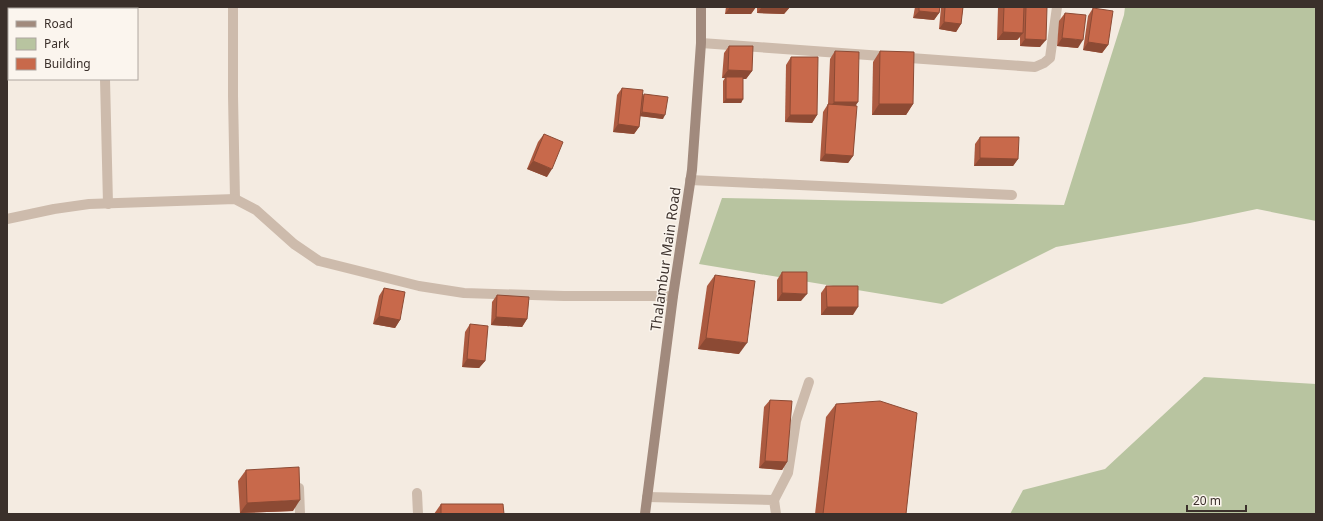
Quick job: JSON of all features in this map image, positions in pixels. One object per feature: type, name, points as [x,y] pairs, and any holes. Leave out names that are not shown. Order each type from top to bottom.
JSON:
[{"type":"street","points":[[234,7],[233,96],[235,199]]},
{"type":"street","name":"Thalambur Main Road","points":[[645,514],[673,296],[690,180],[701,43],[701,7]]},
{"type":"street","points":[[701,43],[1035,66],[1044,63],[1050,58],[1056,7]]},
{"type":"street","points":[[105,80],[108,204]]},
{"type":"street","points":[[690,180],[1012,195]]},
{"type":"street","points":[[7,219],[54,209],[89,204],[235,199],[256,210],[294,244],[318,261],[419,286],[464,293],[564,296],[673,296]]},
{"type":"street","points":[[776,514],[774,500],[788,473],[796,421],[809,382]]},
{"type":"street","points":[[299,486],[300,514]]},
{"type":"street","points":[[417,493],[418,514]]},
{"type":"street","points":[[648,497],[774,500]]},
{"type":"green space","points":[[1125,7],[1316,7],[1316,221],[1257,209],[1190,223],[1056,247],[942,304],[699,264],[722,198],[1064,205],[1124,15]]},
{"type":"green space","points":[[1204,377],[1316,384],[1316,514],[1010,514],[1023,490],[1105,469]]},
{"type":"building","points":[[919,7],[940,7],[939,13],[919,11]]},
{"type":"building","points":[[945,7],[963,7],[961,24],[944,22]]},
{"type":"building","points":[[1004,7],[1024,7],[1023,33],[1003,32]]},
{"type":"building","points":[[1026,7],[1047,7],[1046,40],[1025,39]]},
{"type":"building","points":[[1093,8],[1113,11],[1108,45],[1088,42]]},
{"type":"building","points":[[1065,13],[1086,15],[1083,40],[1062,38]]},
{"type":"building","points":[[729,46],[753,46],[752,71],[728,70]]},
{"type":"building","points":[[835,51],[859,52],[858,102],[834,102]]},
{"type":"building","points":[[880,51],[914,52],[913,104],[879,104]]},
{"type":"building","points":[[791,57],[818,57],[817,115],[790,115]]},
{"type":"building","points":[[726,77],[743,77],[743,99],[726,99]]},
{"type":"building","points":[[622,88],[643,90],[639,127],[618,124]]},
{"type":"building","points":[[644,94],[668,97],[665,115],[642,112]]},
{"type":"building","points":[[828,104],[857,106],[853,156],[825,154]]},
{"type":"building","points":[[544,134],[563,142],[552,169],[533,161]]},
{"type":"building","points":[[980,137],[1019,137],[1018,159],[980,158]]},
{"type":"building","points":[[782,272],[807,272],[807,294],[782,293]]},
{"type":"building","points":[[715,275],[755,281],[747,343],[706,338]]},
{"type":"building","points":[[826,286],[858,286],[858,307],[827,307]]},
{"type":"building","points":[[384,288],[405,292],[400,320],[379,316]]},
{"type":"building","points":[[497,295],[529,297],[527,319],[496,317]]},
{"type":"building","points":[[470,324],[488,326],[485,361],[467,359]]},
{"type":"building","points":[[770,400],[792,401],[787,462],[765,461]]},
{"type":"building","points":[[880,401],[917,413],[906,514],[823,514],[836,404]]},
{"type":"building","points":[[299,467],[300,500],[247,503],[246,470]]},
{"type":"building","points":[[441,504],[503,504],[504,514],[441,514]]}]
